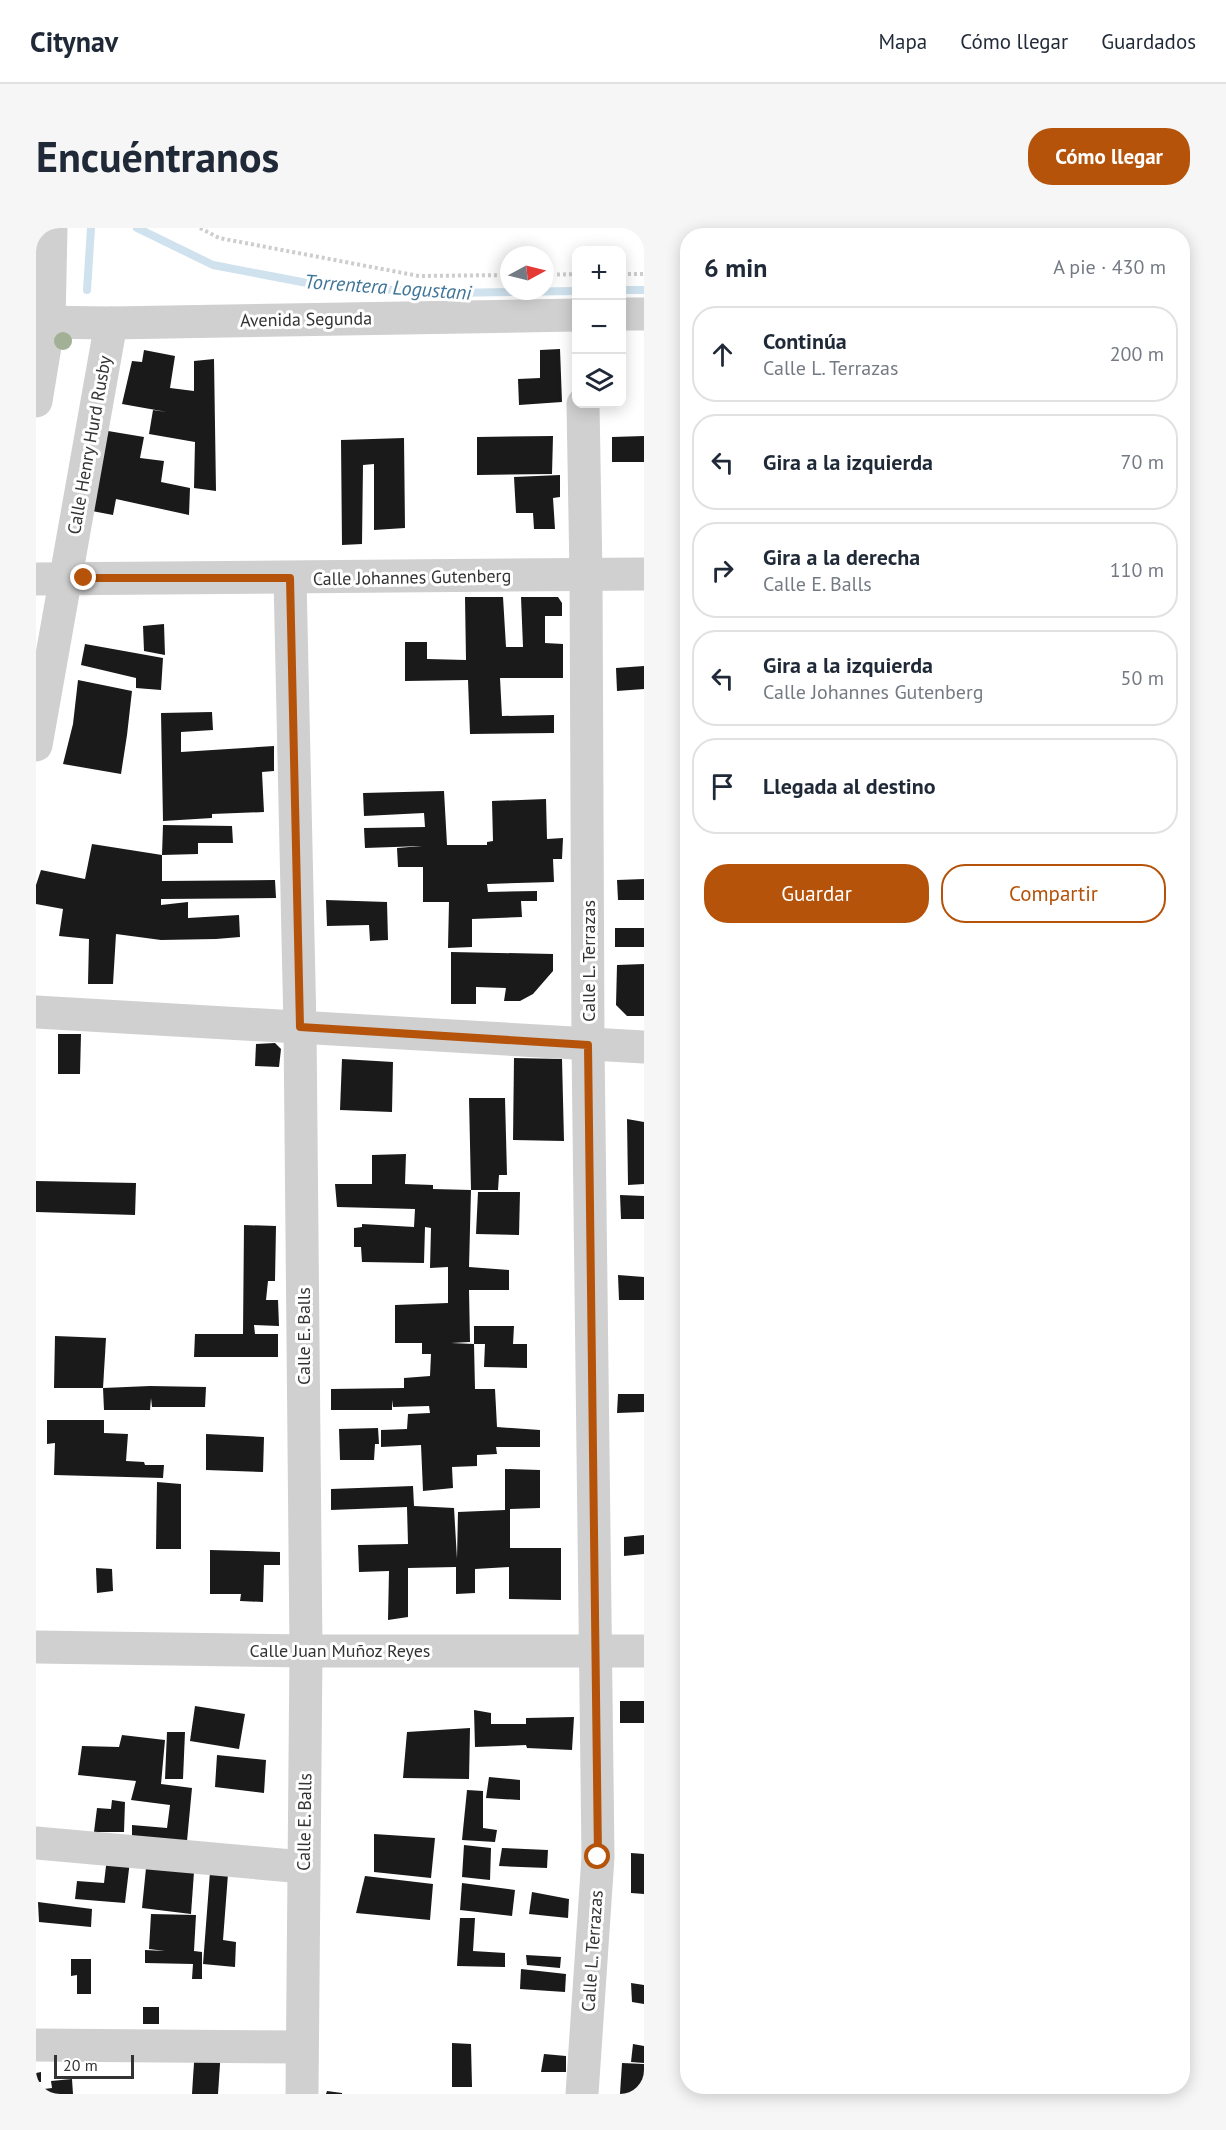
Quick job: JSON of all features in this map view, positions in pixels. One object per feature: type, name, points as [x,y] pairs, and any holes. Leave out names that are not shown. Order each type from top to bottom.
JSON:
[{"type":"street","points":[[36,401],[51,228]]},
{"type":"street","points":[[626,314],[644,314]]},
{"type":"street","name":"Avenida Segunda","points":[[43,322],[111,323],[572,315]]},
{"type":"street","name":"Calle Henry Hurd Rusby","points":[[36,745],[51,578],[111,323]]},
{"type":"street","name":"Calle L. Terrazas","points":[[582,2094],[598,1857],[588,1045],[584,408]]},
{"type":"street","name":"Calle Johannes Gutenberg","points":[[51,578],[644,574]]},
{"type":"street","name":"Calle E. Balls","points":[[290,578],[300,1027],[306,1651],[302,2094]]},
{"type":"street","points":[[36,1012],[644,1047]]},
{"type":"street","name":"Calle Juan Muñoz Reyes","points":[[36,1647],[306,1651],[644,1651]]},
{"type":"street","points":[[36,1843],[303,1867]]},
{"type":"street","points":[[36,2045],[301,2047]]},
{"type":"path","points":[[200,228],[219,238],[419,276],[500,275]]},
{"type":"path","points":[[554,275],[572,274]]},
{"type":"path","points":[[626,274],[644,274]]},
{"type":"building","points":[[560,349],[562,402],[519,405],[518,379],[540,378],[540,350]]},
{"type":"building","points":[[144,350],[175,356],[170,388],[194,391],[194,361],[214,359],[216,491],[194,488],[195,442],[149,434],[153,410],[167,412],[122,404],[132,361],[142,362]]},
{"type":"building","points":[[108,431],[144,437],[140,458],[164,461],[161,482],[190,488],[189,515],[116,499],[113,515],[92,511]]},
{"type":"building","points":[[553,436],[552,474],[477,475],[477,437]]},
{"type":"building","points":[[644,436],[644,462],[612,462],[612,437]]},
{"type":"building","points":[[404,438],[405,528],[374,530],[374,464],[363,465],[362,544],[342,545],[341,440]]},
{"type":"building","points":[[560,475],[560,497],[553,498],[555,529],[534,529],[533,513],[516,513],[514,477]]},
{"type":"building","points":[[465,597],[503,597],[506,647],[523,647],[521,597],[558,597],[562,603],[562,616],[545,616],[545,643],[563,644],[563,678],[500,678],[502,716],[554,715],[554,733],[470,734],[468,680],[405,681],[405,642],[427,642],[427,659],[466,660]]},
{"type":"building","points":[[164,624],[165,655],[144,651],[143,626]]},
{"type":"building","points":[[85,644],[163,658],[161,690],[136,688],[136,678],[81,665]]},
{"type":"building","points":[[644,666],[644,689],[617,691],[616,668]]},
{"type":"building","points":[[78,680],[132,691],[121,774],[63,764],[73,724]]},
{"type":"building","points":[[212,712],[213,730],[181,732],[181,752],[274,746],[274,771],[262,772],[264,812],[212,814],[212,818],[163,821],[161,713]]},
{"type":"building","points":[[444,791],[447,845],[487,845],[487,842],[493,841],[492,801],[546,799],[547,839],[563,838],[562,859],[553,859],[554,882],[487,884],[488,892],[537,891],[537,901],[521,901],[522,917],[472,919],[472,947],[448,948],[449,902],[423,902],[423,867],[398,867],[397,848],[422,846],[365,848],[364,828],[425,827],[424,813],[364,816],[363,793]]},
{"type":"building","points":[[163,825],[232,826],[233,843],[198,843],[198,854],[162,855]]},
{"type":"building","points":[[92,844],[162,855],[162,881],[275,880],[276,898],[161,899],[161,905],[188,902],[188,918],[239,915],[240,937],[161,940],[116,934],[113,984],[88,984],[89,939],[59,936],[63,909],[36,904],[36,885],[41,870],[85,879]]},
{"type":"building","points":[[644,879],[644,900],[618,900],[617,880]]},
{"type":"building","points":[[326,900],[387,902],[388,940],[370,941],[369,925],[327,926]]},
{"type":"building","points":[[615,928],[644,928],[644,947],[615,947]]},
{"type":"building","points":[[451,952],[553,954],[553,971],[533,994],[520,1001],[504,1001],[506,988],[476,987],[476,1004],[451,1004]]},
{"type":"building","points":[[644,964],[644,1016],[627,1016],[616,1005],[617,965]]},
{"type":"building","points":[[58,1034],[81,1034],[80,1074],[58,1074]]},
{"type":"building","points":[[275,1043],[281,1049],[279,1067],[255,1066],[256,1044]]},
{"type":"building","points":[[514,1058],[562,1059],[564,1141],[513,1140]]},
{"type":"building","points":[[342,1059],[393,1062],[392,1112],[340,1110]]},
{"type":"building","points":[[469,1098],[505,1098],[507,1175],[499,1175],[498,1190],[471,1190]]},
{"type":"building","points":[[627,1119],[644,1122],[644,1184],[628,1185]]},
{"type":"building","points":[[406,1154],[405,1184],[433,1185],[433,1189],[471,1190],[469,1267],[509,1270],[509,1290],[469,1290],[470,1342],[451,1343],[474,1344],[475,1389],[495,1389],[497,1427],[540,1430],[540,1447],[496,1447],[497,1454],[477,1455],[477,1466],[452,1467],[453,1488],[423,1491],[421,1445],[381,1447],[381,1430],[407,1429],[408,1414],[430,1413],[429,1406],[393,1407],[392,1400],[392,1410],[331,1410],[331,1389],[404,1388],[404,1378],[430,1376],[431,1354],[422,1354],[422,1343],[395,1343],[395,1305],[448,1303],[448,1267],[430,1268],[431,1228],[425,1227],[424,1263],[362,1262],[361,1247],[354,1247],[354,1228],[362,1227],[362,1224],[414,1227],[415,1209],[337,1207],[335,1184],[372,1184],[372,1155]]},
{"type":"building","points":[[36,1181],[136,1183],[135,1215],[36,1212]]},
{"type":"building","points":[[478,1192],[520,1192],[519,1235],[476,1234]]},
{"type":"building","points":[[620,1195],[644,1196],[644,1219],[621,1219]]},
{"type":"building","points":[[244,1225],[276,1226],[275,1281],[268,1281],[266,1300],[278,1300],[279,1326],[254,1325],[255,1334],[278,1334],[278,1357],[194,1357],[195,1334],[243,1334]]},
{"type":"building","points":[[618,1275],[644,1277],[644,1300],[619,1300]]},
{"type":"building","points":[[474,1326],[514,1326],[513,1344],[527,1344],[527,1368],[484,1367],[485,1344],[474,1344]]},
{"type":"building","points":[[55,1336],[106,1338],[103,1388],[54,1388]]},
{"type":"building","points":[[206,1387],[205,1407],[152,1407],[151,1398],[150,1410],[104,1410],[103,1388]]},
{"type":"building","points":[[618,1394],[644,1394],[644,1412],[617,1413]]},
{"type":"building","points":[[47,1420],[104,1420],[104,1433],[128,1434],[126,1461],[144,1462],[145,1465],[164,1465],[163,1478],[54,1475],[55,1443],[47,1444]]},
{"type":"building","points":[[378,1428],[379,1444],[375,1444],[374,1460],[340,1460],[339,1429]]},
{"type":"building","points":[[206,1434],[264,1437],[263,1472],[206,1470]]},
{"type":"building","points":[[505,1469],[540,1470],[540,1508],[510,1509],[510,1548],[561,1548],[561,1600],[509,1599],[509,1567],[475,1569],[475,1593],[456,1594],[456,1567],[408,1568],[408,1617],[388,1620],[389,1571],[359,1572],[358,1545],[408,1544],[407,1507],[331,1510],[331,1489],[413,1486],[414,1506],[454,1508],[457,1559],[458,1512],[505,1510]]},
{"type":"building","points":[[157,1482],[181,1484],[181,1549],[156,1549]]},
{"type":"building","points":[[644,1535],[644,1554],[624,1556],[624,1537]]},
{"type":"building","points":[[210,1550],[280,1552],[280,1565],[264,1565],[263,1602],[240,1601],[241,1594],[210,1594]]},
{"type":"building","points":[[96,1568],[112,1569],[113,1591],[97,1593]]},
{"type":"building","points":[[620,1701],[644,1701],[644,1723],[620,1723]]},
{"type":"building","points":[[195,1706],[245,1714],[239,1749],[190,1741]]},
{"type":"building","points":[[474,1710],[491,1713],[491,1724],[526,1724],[526,1718],[574,1717],[572,1750],[527,1748],[526,1745],[475,1747]]},
{"type":"building","points":[[470,1728],[469,1779],[403,1778],[407,1732]]},
{"type":"building","points":[[167,1732],[185,1732],[183,1779],[165,1779]]},
{"type":"building","points":[[122,1735],[165,1740],[161,1784],[192,1788],[187,1841],[132,1836],[132,1825],[167,1828],[170,1805],[131,1800],[136,1781],[78,1775],[82,1746],[119,1747]]},
{"type":"building","points":[[217,1755],[266,1760],[264,1793],[215,1787]]},
{"type":"building","points":[[489,1777],[520,1780],[520,1800],[486,1798]]},
{"type":"building","points":[[467,1790],[483,1791],[483,1828],[497,1830],[495,1842],[462,1840]]},
{"type":"building","points":[[112,1800],[125,1802],[124,1832],[94,1832],[97,1808],[111,1809]]},
{"type":"building","points":[[374,1834],[435,1838],[431,1878],[374,1872]]},
{"type":"building","points":[[464,1845],[491,1848],[490,1880],[462,1877]]},
{"type":"building","points":[[502,1848],[548,1850],[547,1868],[499,1866]]},
{"type":"building","points":[[108,1849],[131,1852],[125,1903],[75,1899],[77,1881],[104,1883]]},
{"type":"building","points":[[631,1853],[644,1854],[644,1894],[631,1893]]},
{"type":"building","points":[[146,1868],[194,1872],[191,1914],[142,1908]]},
{"type":"building","points":[[210,1872],[228,1874],[223,1940],[236,1942],[235,1967],[203,1964]]},
{"type":"building","points":[[365,1876],[433,1884],[430,1920],[356,1913]]},
{"type":"building","points":[[462,1883],[515,1890],[512,1916],[460,1910]]},
{"type":"building","points":[[532,1892],[569,1899],[568,1918],[529,1914]]},
{"type":"building","points":[[38,1902],[92,1909],[91,1927],[39,1922]]},
{"type":"building","points":[[151,1914],[196,1915],[194,1951],[202,1952],[202,1979],[192,1979],[193,1964],[145,1963],[145,1950],[165,1951],[149,1949]]},
{"type":"building","points":[[460,1918],[475,1918],[473,1951],[505,1953],[505,1967],[457,1966]]},
{"type":"building","points":[[526,1955],[561,1957],[560,1968],[527,1965]]},
{"type":"building","points":[[71,1959],[91,1959],[91,1994],[77,1994],[77,1975],[71,1976]]},
{"type":"building","points":[[521,1969],[566,1974],[565,1992],[520,1989]]},
{"type":"building","points":[[631,1983],[644,1985],[644,2004],[632,2002]]},
{"type":"building","points":[[143,2007],[159,2007],[159,2024],[143,2024]]},
{"type":"building","points":[[452,2043],[471,2044],[472,2087],[452,2087]]},
{"type":"building","points":[[633,2044],[644,2046],[644,2063],[631,2062]]},
{"type":"building","points":[[195,2047],[221,2049],[218,2094],[192,2094]]},
{"type":"building","points":[[544,2054],[566,2056],[566,2072],[541,2072]]},
{"type":"building","points":[[622,2063],[644,2064],[644,2094],[620,2094]]},
{"type":"building","points":[[41,2072],[41,2082],[36,2082],[36,2073]]},
{"type":"building","points":[[72,2079],[73,2094],[45,2094],[44,2089],[52,2088],[51,2081]]},
{"type":"building","points":[[327,2091],[342,2093],[342,2094],[326,2094]]},
{"type":"waterway","points":[[87,290],[91,228]]},
{"type":"waterway","name":"Torrentera Logustani","points":[[137,228],[213,265],[323,286],[450,293],[572,291]]},
{"type":"waterway","name":"Torrentera Logustani","points":[[626,290],[644,290]]},
{"type":"route","points":[[84,578],[290,578],[300,1027],[588,1045],[598,1857]]}]
